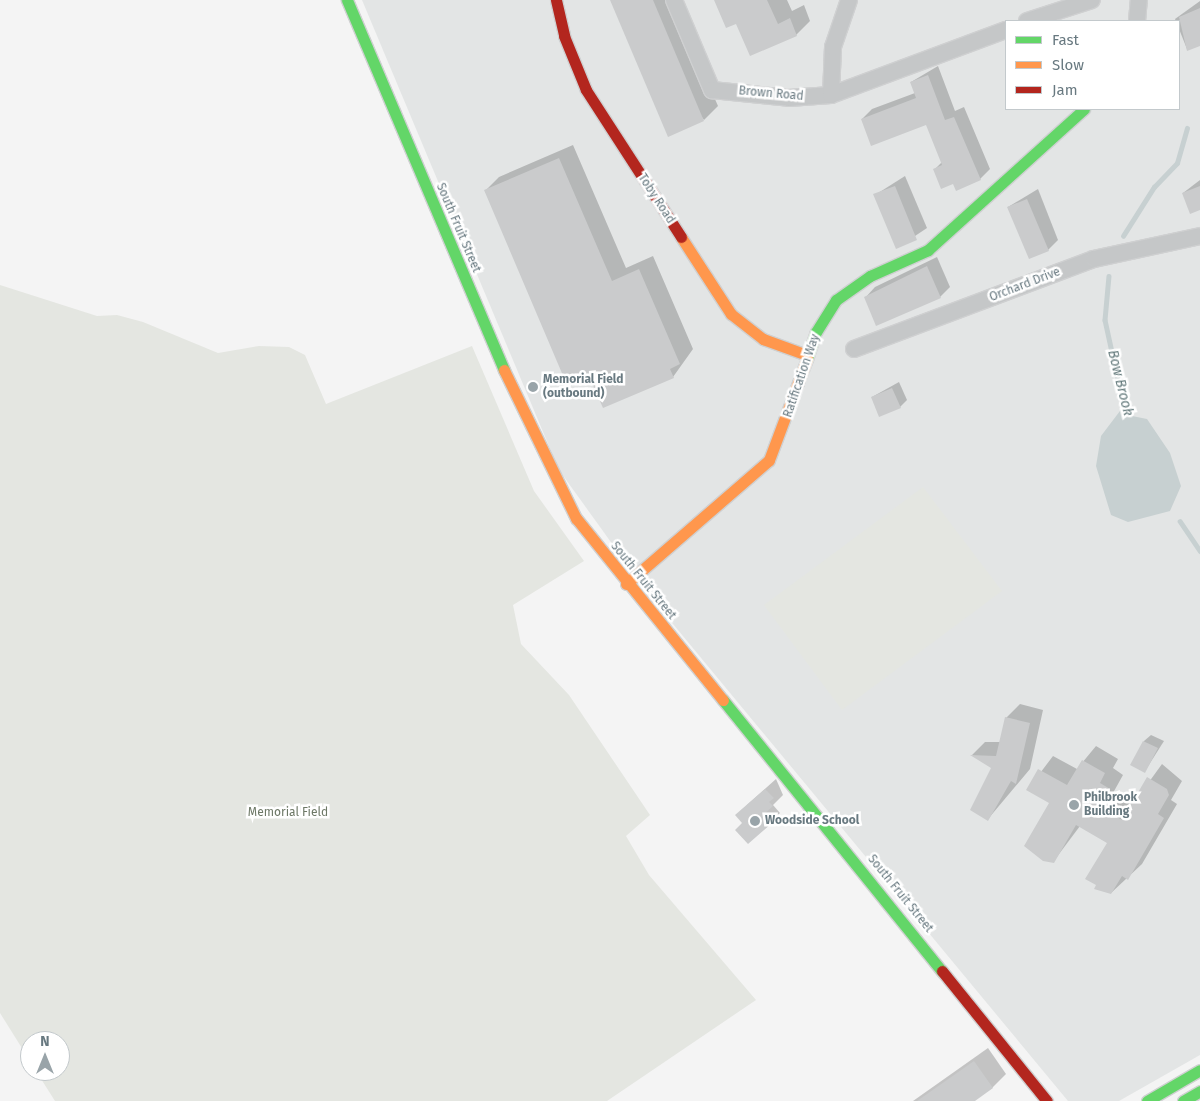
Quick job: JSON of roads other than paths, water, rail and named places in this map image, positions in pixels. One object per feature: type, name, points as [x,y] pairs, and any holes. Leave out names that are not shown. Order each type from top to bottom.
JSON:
[{"type":"street","name":"South Fruit Street","points":[[347,0],[532,435],[576,518],[626,584],[1047,1101]]},
{"type":"street","name":"Toby Road","points":[[556,0],[564,36],[586,90],[731,314],[763,339],[807,355]]},
{"type":"street","name":"Brown Road","points":[[674,0],[712,90],[789,98],[831,95],[1005,30]]},
{"type":"street","points":[[831,95],[833,47],[849,0]]},
{"type":"street","points":[[1030,20],[1092,0]]},
{"type":"street","points":[[1137,20],[1139,0]]},
{"type":"street","name":"Ratification Way","points":[[626,584],[768,460],[783,431],[807,355],[825,315],[847,291],[928,250],[1083,110]]},
{"type":"street","name":"Orchard Drive","points":[[854,349],[1094,259],[1200,236]]},
{"type":"street","points":[[1147,1101],[1200,1070]]},
{"type":"street","points":[[1182,1101],[1200,1091]]},
{"type":"waterway","name":"Bow Brook","points":[[1123,236],[1154,187],[1177,163],[1187,128]]},
{"type":"waterway","name":"Bow Brook","points":[[1109,276],[1105,320],[1125,412]]},
{"type":"waterway","name":"Bow Brook","points":[[1180,521],[1200,551]]},
{"type":"place","name":"Memorial Field (outbound)","points":[[533,387]]},
{"type":"place","name":"Philbrook Building","points":[[1074,805]]},
{"type":"place","name":"Woodside School","points":[[755,821]]},
{"type":"park label","name":"Memorial Field","points":[[288,813]]}]
